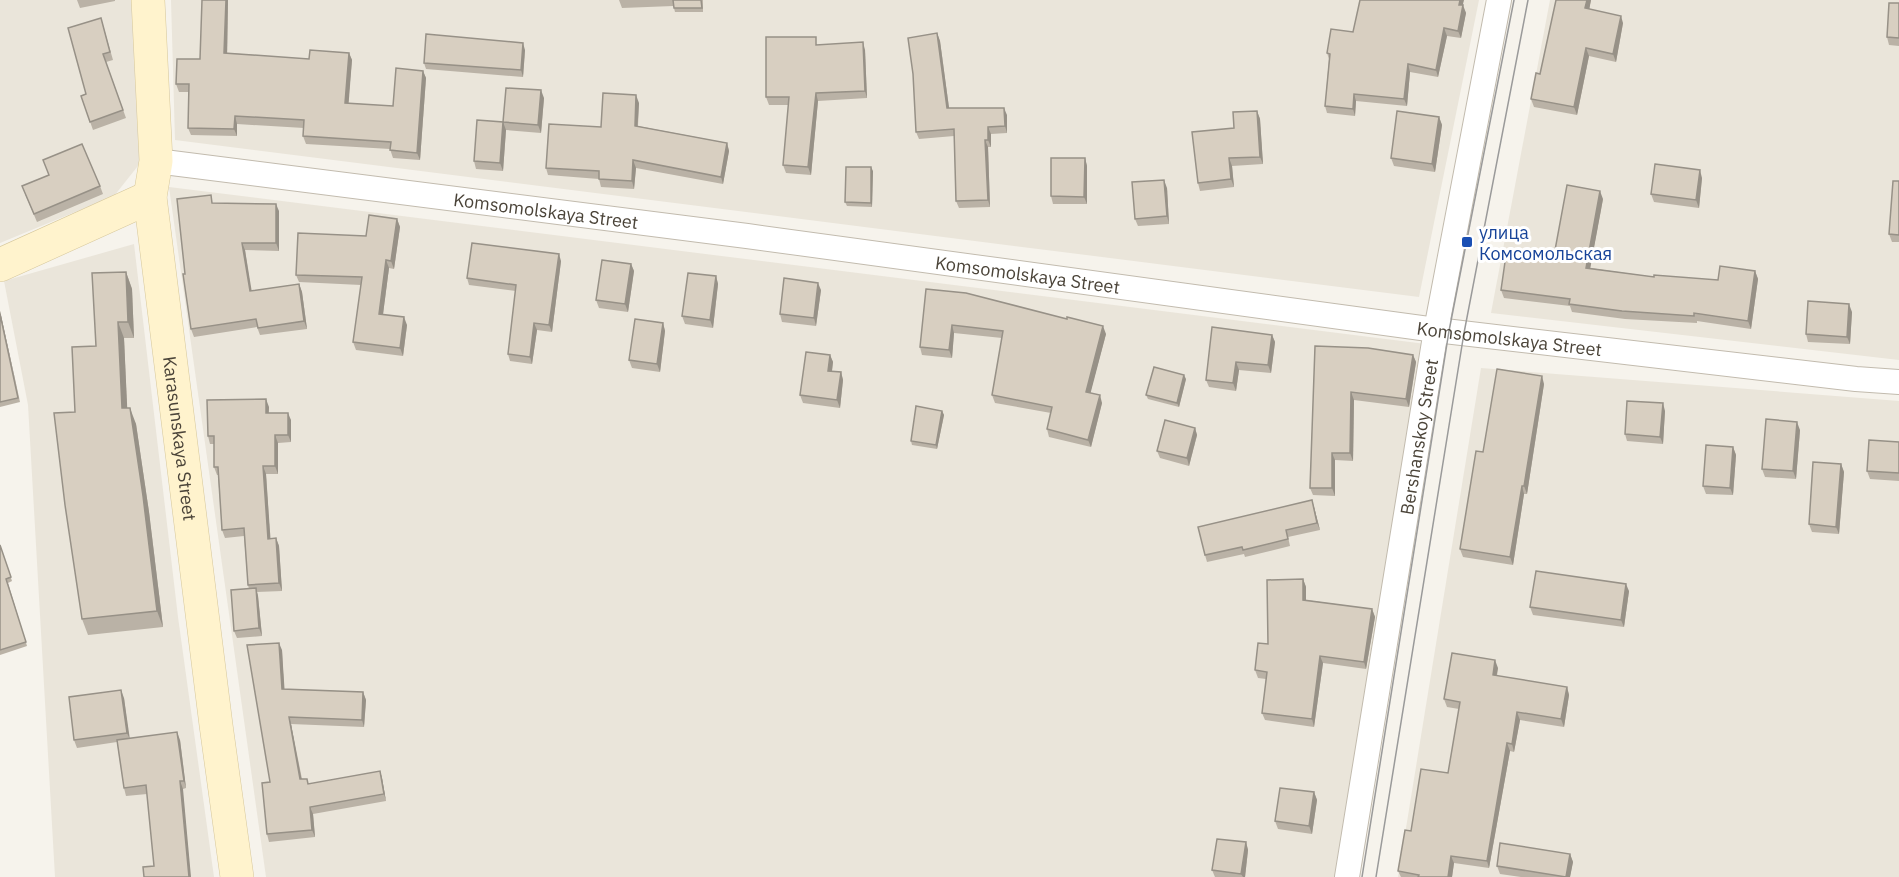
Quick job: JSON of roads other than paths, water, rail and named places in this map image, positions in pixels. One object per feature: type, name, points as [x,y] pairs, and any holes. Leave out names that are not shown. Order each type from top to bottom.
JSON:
[{"type":"street","name":"Karasunskaya Street","points":[[148,0],[156,161],[150,197],[237,877]]},
{"type":"street","name":"Bershanskoy Street","points":[[1347,877],[1436,330],[1499,0]]},
{"type":"street","name":"Komsomolskaya Street","points":[[156,161],[747,236],[1436,330],[1856,379],[1899,382]]},
{"type":"street","points":[[0,265],[150,197]]},
{"type":"tram line","points":[[1362,877],[1449,331],[1514,0]]},
{"type":"tram line","points":[[1376,877],[1464,333],[1528,0]]},
{"type":"place","name":"улица Комсомольская","points":[[1467,242]]}]
